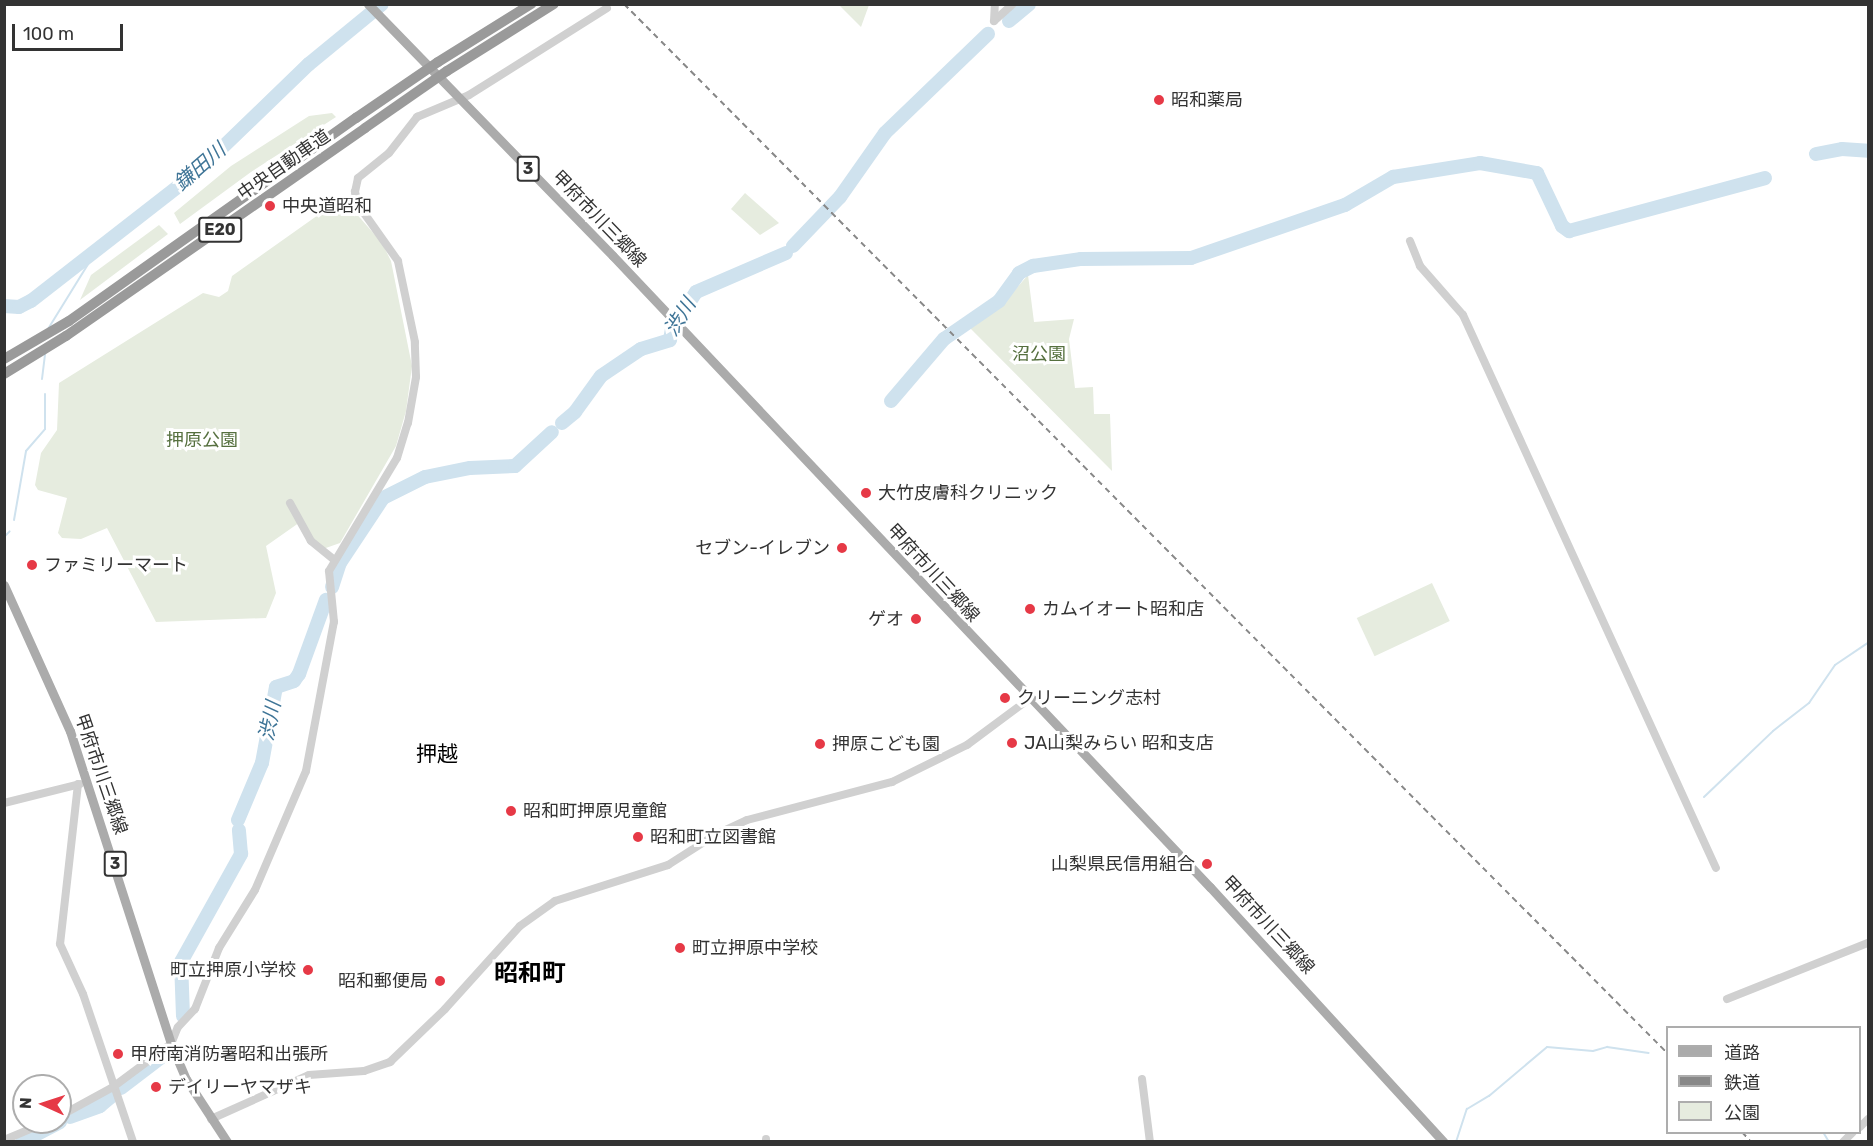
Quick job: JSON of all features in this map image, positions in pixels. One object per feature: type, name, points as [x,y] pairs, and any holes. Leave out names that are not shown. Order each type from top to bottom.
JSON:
[{"type":"highway","name":"中央自動車道","points":[[4,359],[74,317],[356,118],[438,62],[531,4]]},
{"type":"highway","name":"中央自動車道","points":[[4,374],[73,331],[447,71],[554,4]]},
{"type":"main road","name":"甲府市川三郷線","points":[[368,4],[1217,895],[1444,1142]]},
{"type":"main road","name":"甲府市川三郷線","points":[[4,585],[52,687],[171,1044],[186,1079],[227,1142]]},
{"type":"street","points":[[995,4],[994,21],[1013,4]]},
{"type":"street","points":[[72,1109],[113,1087],[171,1044],[178,1027],[195,1009],[219,948],[255,891],[306,771],[332,639],[329,571],[333,559],[397,458],[416,377],[415,342],[398,261],[359,206],[356,183],[388,153],[417,117],[459,97],[469,95],[607,8]]},
{"type":"street","points":[[1410,241],[1420,266],[1463,315],[1716,868]]},
{"type":"street","points":[[290,503],[311,542],[333,559]]},
{"type":"street","points":[[211,1119],[309,1075],[364,1071],[390,1062],[445,1009],[520,926],[555,901],[669,866],[715,835],[747,820],[892,782],[967,745],[1029,699]]},
{"type":"street","points":[[4,803],[83,783],[58,933],[83,994],[133,1142]]},
{"type":"street","points":[[1727,999],[1869,943]]},
{"type":"street","points":[[1142,1079],[1150,1142]]},
{"type":"street","points":[[4,1140],[18,1134]]},
{"type":"green space","points":[[839,5],[869,5],[861,27]]},
{"type":"green space","points":[[332,113],[336,117],[251,172],[180,224],[174,213],[231,166],[309,116]]},
{"type":"green space","points":[[745,193],[779,223],[760,235],[731,209]]},
{"type":"green space","name":"押原公園","points":[[328,208],[354,211],[382,243],[391,261],[412,366],[406,411],[396,446],[340,543],[323,549],[315,544],[303,520],[266,546],[276,593],[266,618],[156,622],[107,528],[81,539],[62,538],[58,533],[67,498],[38,490],[35,485],[41,453],[57,430],[59,383],[203,293],[219,297],[228,291],[232,276]]},
{"type":"green space","points":[[159,225],[168,234],[80,300],[91,275]]},
{"type":"green space","name":"沼公園","points":[[1028,275],[1034,322],[1074,319],[1069,339],[1075,388],[1093,387],[1094,414],[1110,414],[1112,471],[968,326],[999,308]]},
{"type":"green space","points":[[1432,583],[1450,621],[1375,656],[1357,618]]},
{"type":"waterway","name":"鎌田川","points":[[4,306],[19,307],[31,301],[197,172],[309,64],[382,4]]},
{"type":"waterway","name":"渋川","points":[[1009,21],[1029,4]]},
{"type":"waterway","name":"渋川","points":[[793,246],[840,197],[885,133],[988,34]]},
{"type":"waterway","points":[[1816,154],[1842,149],[1868,151]]},
{"type":"waterway","points":[[891,401],[944,339],[999,301],[1019,273],[1033,266],[1081,259],[1191,258],[1345,205],[1393,177],[1480,163],[1537,173],[1562,226],[1569,231],[1765,178]]},
{"type":"waterway","points":[[48,329],[95,253]]},
{"type":"waterway","name":"渋川","points":[[562,423],[575,412],[601,376],[641,349],[670,340],[672,329],[696,292],[786,253]]},
{"type":"waterway","points":[[42,379],[45,353]]},
{"type":"waterway","points":[[14,520],[26,451],[45,429],[45,394]]},
{"type":"waterway","name":"渋川","points":[[332,587],[340,563],[383,498],[425,477],[470,468],[515,466],[552,432]]},
{"type":"waterway","points":[[4,537],[10,531]]},
{"type":"waterway","name":"渋川","points":[[238,820],[262,763],[276,687],[294,681],[299,674],[326,600]]},
{"type":"waterway","points":[[1704,797],[1773,731],[1809,703],[1835,665],[1868,643]]},
{"type":"waterway","name":"渋川","points":[[183,1016],[181,962],[241,854],[239,830]]},
{"type":"waterway","points":[[1456,1142],[1467,1109],[1489,1096],[1547,1047],[1593,1051],[1607,1047],[1649,1053]]},
{"type":"waterway","name":"渋川","points":[[121,1088],[168,1052]]},
{"type":"waterway","name":"渋川","points":[[72,1116],[100,1106],[112,1096]]},
{"type":"waterway","name":"渋川","points":[[22,1142],[37,1134]]},
{"type":"waterway","points":[[1824,1134],[1829,1142]]},
{"type":"railway","points":[[624,4],[1666,1052]]},
{"type":"railway","points":[[1744,1134],[1751,1142]]},
{"type":"place","name":"昭和薬局","points":[[1159,100]]},
{"type":"place","name":"中央道昭和","points":[[270,206]]},
{"type":"place","name":"大竹皮膚科クリニック","points":[[866,493]]},
{"type":"place","name":"セブン-イレブン","points":[[842,548]]},
{"type":"place","name":"ファミリーマート","points":[[32,565]]},
{"type":"place","name":"カムイオート昭和店","points":[[1030,609]]},
{"type":"place","name":"ゲオ","points":[[916,619]]},
{"type":"place","name":"クリーニング志村","points":[[1005,698]]},
{"type":"place","name":"JA山梨みらい 昭和支店","points":[[1012,743]]},
{"type":"place","name":"押原こども園","points":[[820,744]]},
{"type":"place","name":"昭和町押原児童館","points":[[511,811]]},
{"type":"place","name":"昭和町立図書館","points":[[638,837]]},
{"type":"place","name":"山梨県民信用組合","points":[[1207,864]]},
{"type":"place","name":"町立押原中学校","points":[[680,948]]},
{"type":"place","name":"町立押原小学校","points":[[308,970]]},
{"type":"place","name":"昭和郵便局","points":[[440,981]]},
{"type":"place","name":"甲府南消防署昭和出張所","points":[[118,1054]]},
{"type":"place","name":"デイリーヤマザキ","points":[[156,1087]]},
{"type":"district","name":"押越","points":[[437,754]]},
{"type":"district","name":"昭和町","points":[[530,974]]}]
